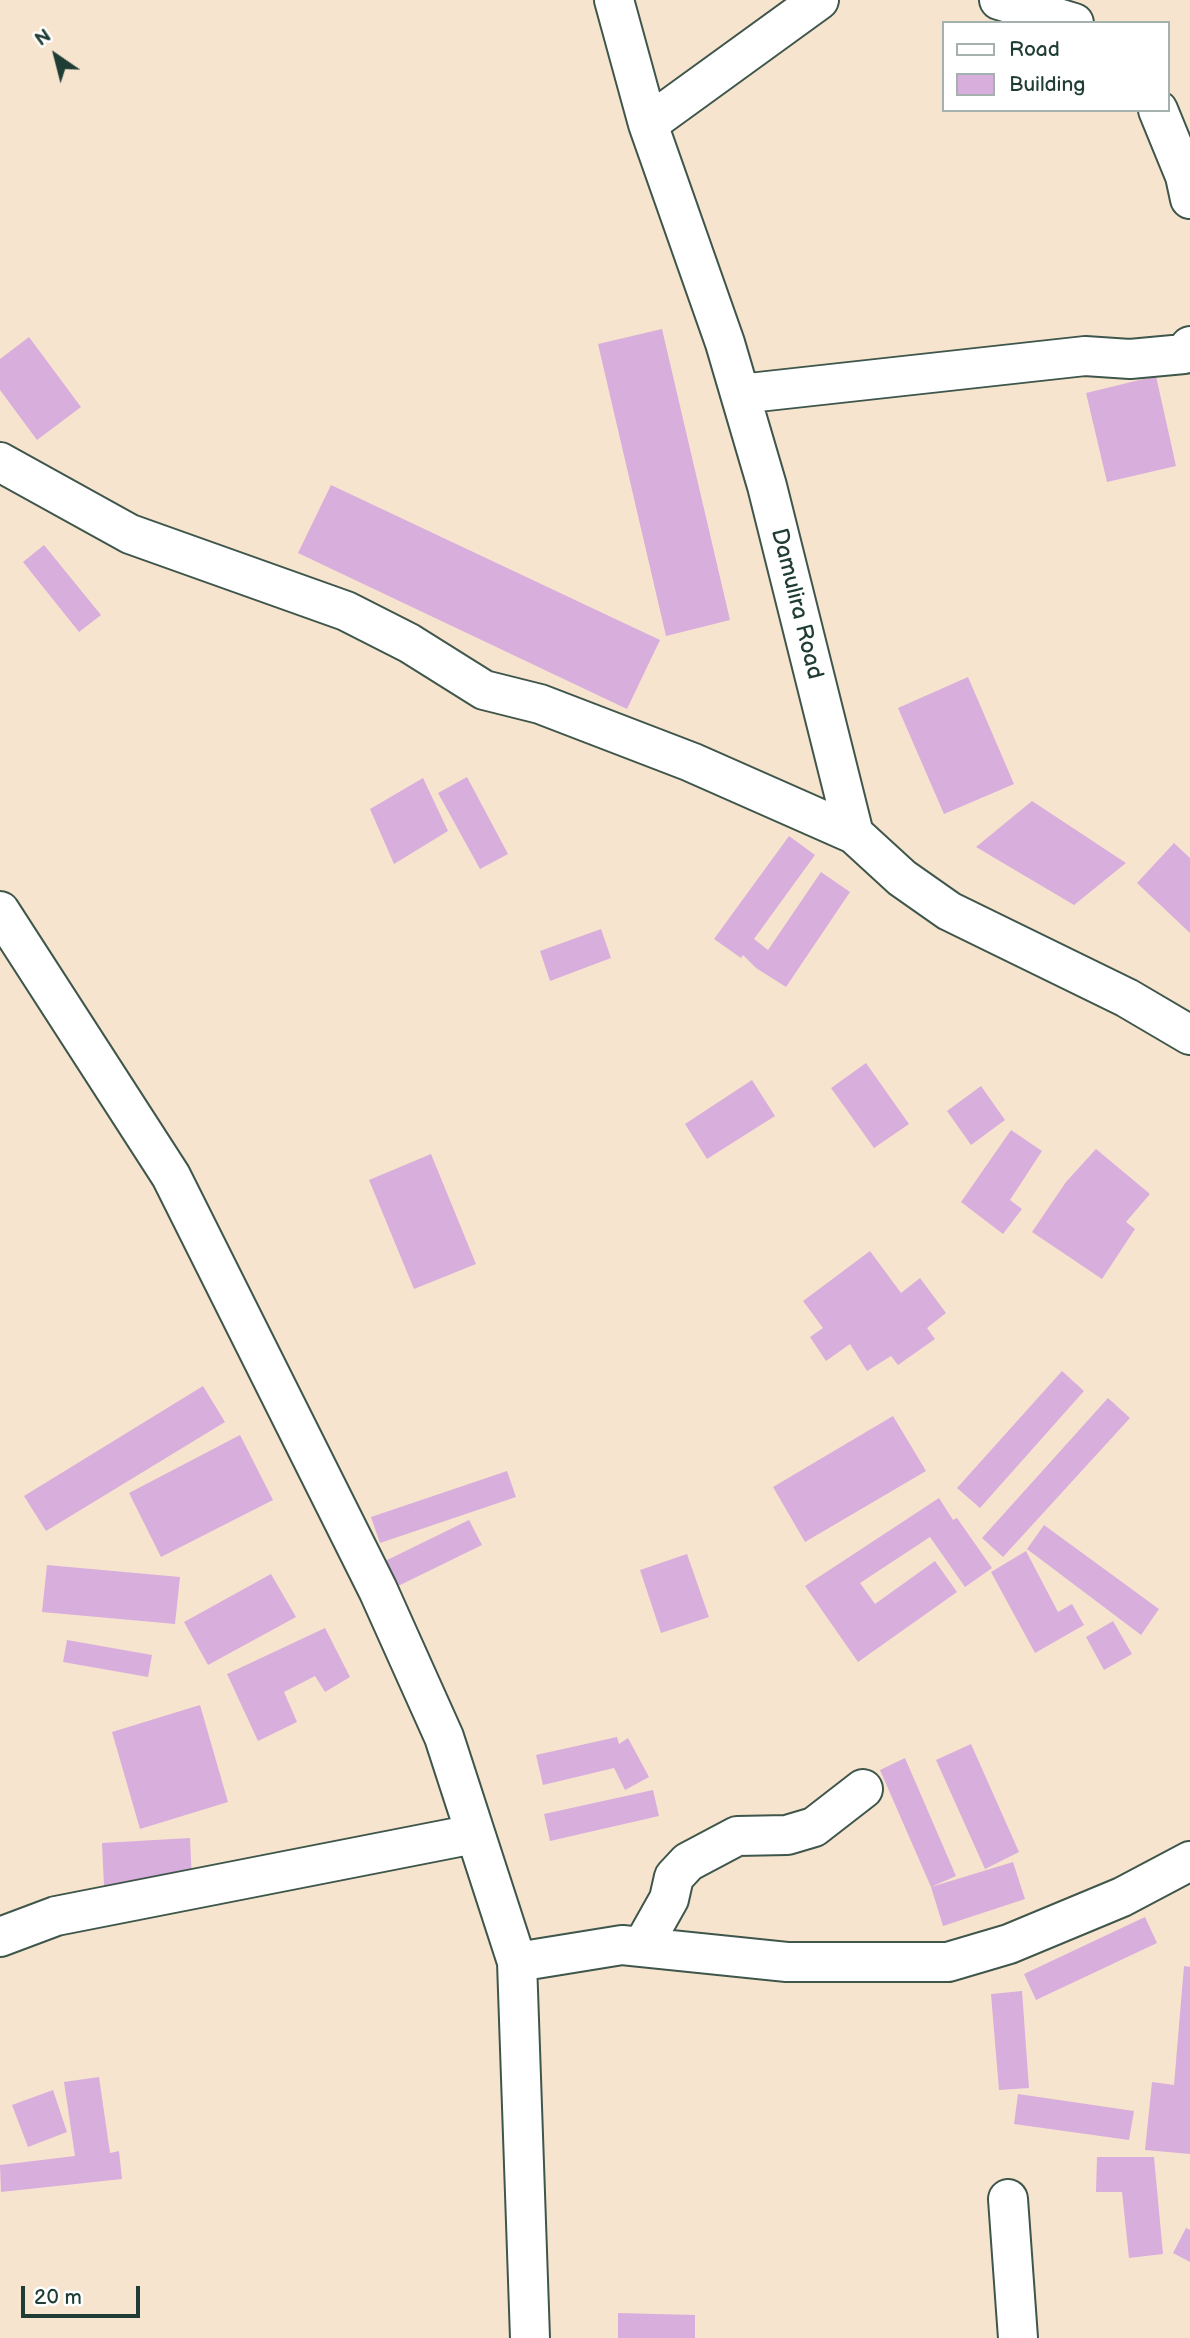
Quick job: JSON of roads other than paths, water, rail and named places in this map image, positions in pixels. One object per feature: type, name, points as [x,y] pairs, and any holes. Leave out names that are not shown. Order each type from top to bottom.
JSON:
[{"type":"street","name":"Damulira Road","points":[[614,0],[648,124],[740,394],[767,486],[854,834]]},
{"type":"street","points":[[648,124],[819,0]]},
{"type":"street","points":[[999,0],[1067,21]]},
{"type":"street","points":[[1159,112],[1185,176],[1190,199]]},
{"type":"street","points":[[740,394],[1085,356],[1130,359],[1184,354],[1190,346]]},
{"type":"street","points":[[0,462],[130,534],[346,611],[409,643],[484,690],[540,704],[691,762],[854,834],[902,878],[949,911],[1127,998],[1190,1035]]},
{"type":"street","points":[[0,911],[171,1177],[379,1590],[444,1737],[517,1962],[530,2338]]},
{"type":"street","points":[[642,1947],[669,1899],[674,1877],[688,1862],[737,1836],[788,1835],[814,1827],[863,1788]]},
{"type":"street","points":[[0,1937],[56,1916],[474,1833]]},
{"type":"street","points":[[517,1962],[622,1945],[788,1962],[948,1962],[1009,1944],[1122,1896],[1190,1861]]},
{"type":"street","points":[[1008,2199],[1018,2338]]}]
